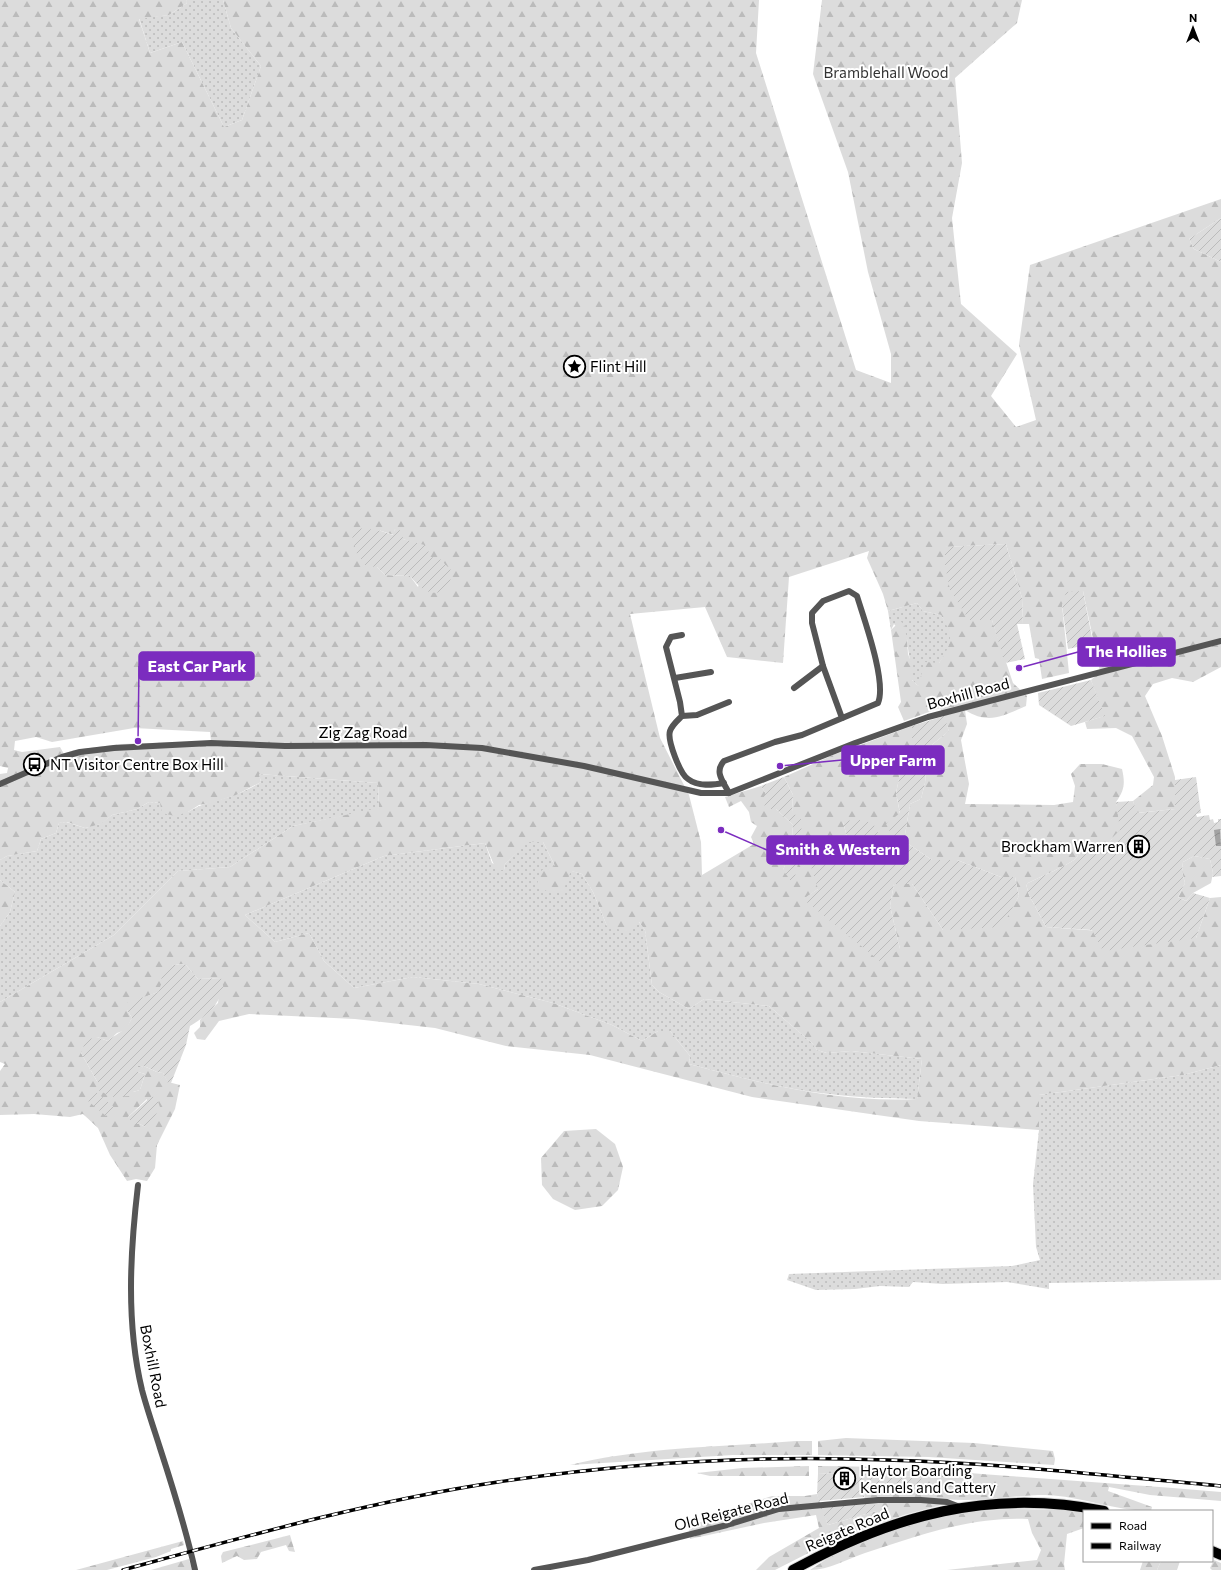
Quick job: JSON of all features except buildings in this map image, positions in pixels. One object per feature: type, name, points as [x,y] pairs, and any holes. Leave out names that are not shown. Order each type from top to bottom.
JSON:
[{"type":"main road","name":"Reigate Road","points":[[793,1570],[840,1545],[896,1523],[960,1507],[1004,1503],[1049,1503],[1097,1510]]},
{"type":"street","points":[[729,792],[719,771],[719,766],[724,761],[775,742],[802,735],[878,703],[881,696],[876,662],[868,631],[857,596],[849,591],[823,601],[812,613],[812,623],[823,666],[842,718]]},
{"type":"street","points":[[682,635],[671,637],[666,647],[675,678],[682,716]]},
{"type":"street","name":"Boxhill Road","points":[[729,792],[855,743],[928,717],[1221,641]]},
{"type":"street","points":[[794,688],[823,666]]},
{"type":"street","points":[[675,678],[711,672]]},
{"type":"street","points":[[724,783],[712,785],[699,784],[688,779],[681,772],[669,738],[670,730],[682,716],[697,715],[730,702]]},
{"type":"street","name":"Zig Zag Road","points":[[0,784],[62,757],[80,752],[114,748],[211,743],[299,746],[426,745],[482,748],[584,766],[701,793],[729,792]]},
{"type":"street","name":"Boxhill Road","points":[[138,1185],[131,1264],[131,1309],[135,1351],[142,1390],[169,1475],[195,1570]]},
{"type":"street","name":"Old Reigate Road","points":[[534,1570],[588,1560],[727,1525],[779,1509],[878,1500],[921,1500],[947,1502],[960,1507]]},
{"type":"green space","name":"Bramblehall Wood","points":[[0,0],[186,0],[187,3],[169,15],[139,19],[150,53],[182,42],[224,127],[242,120],[261,66],[231,28],[223,0],[759,0],[756,53],[856,370],[891,383],[891,354],[868,272],[848,172],[813,74],[822,0],[1022,0],[1017,23],[955,78],[962,163],[952,218],[961,304],[1017,354],[991,396],[1016,427],[1036,420],[1019,345],[1030,265],[1221,199],[1221,218],[1189,239],[1194,249],[1221,262],[1221,667],[1193,682],[1172,678],[1153,684],[1145,696],[1162,736],[1175,777],[1175,809],[1136,813],[1133,801],[1153,785],[1154,777],[1132,736],[1116,728],[1087,729],[1085,722],[1104,716],[1091,680],[1100,672],[1083,591],[1062,605],[1069,673],[1042,679],[1039,659],[1035,658],[1029,624],[1023,624],[1022,598],[1006,544],[945,547],[945,565],[992,620],[1013,683],[1027,696],[1026,706],[1002,716],[989,718],[981,717],[965,710],[967,724],[961,740],[969,784],[965,804],[1054,805],[1073,802],[1075,786],[1071,774],[1080,764],[1102,764],[1122,769],[1124,786],[1116,802],[1121,823],[1120,830],[1104,850],[1079,851],[1074,860],[1026,884],[1029,895],[1046,927],[1196,938],[1210,898],[1221,897],[1221,1065],[1183,1075],[1039,1095],[1039,1130],[919,1121],[752,1097],[590,1055],[506,1046],[435,1028],[355,1019],[249,1014],[219,1021],[205,1040],[197,1039],[194,1033],[200,1027],[200,1020],[218,1003],[221,978],[198,979],[185,964],[173,965],[158,992],[127,1004],[127,1010],[132,1018],[126,1030],[117,1033],[108,1041],[97,1037],[81,1053],[98,1083],[133,1092],[140,1090],[145,1074],[138,1072],[138,1066],[142,1066],[163,1073],[168,1082],[180,1085],[175,1109],[157,1145],[155,1168],[147,1181],[136,1179],[127,1181],[110,1155],[98,1128],[83,1114],[70,1117],[34,1114],[0,1115],[0,1071],[5,1064],[0,1062],[0,1002],[114,935],[178,871],[230,867],[293,826],[379,808],[378,783],[259,774],[261,782],[236,795],[211,803],[199,805],[188,812],[175,816],[162,813],[160,803],[149,802],[137,809],[112,815],[101,824],[85,828],[67,822],[59,823],[56,833],[41,839],[37,851],[7,856],[0,860],[0,774],[7,773],[8,768],[0,766]],"holes":[[[395,529],[403,539],[414,543],[429,557],[418,587],[410,576],[385,575],[377,567],[378,530],[394,535]],[[869,551],[867,558],[883,594],[888,611],[917,603],[923,611],[941,615],[950,634],[949,644],[939,663],[925,662],[918,686],[912,680],[912,664],[908,654],[904,624],[900,621],[891,630],[901,702],[898,707],[904,721],[940,708],[949,731],[928,748],[925,783],[921,799],[910,804],[904,841],[932,860],[957,860],[1001,877],[1015,877],[1019,896],[1011,909],[943,930],[912,884],[894,884],[890,906],[900,949],[804,899],[818,889],[822,863],[830,859],[836,847],[849,844],[843,822],[884,845],[893,846],[900,814],[896,793],[900,774],[912,766],[912,726],[833,755],[784,777],[793,795],[792,812],[799,860],[783,870],[791,851],[793,825],[776,809],[761,786],[725,797],[729,807],[741,801],[749,812],[751,822],[757,826],[751,837],[754,844],[702,875],[701,842],[689,795],[660,738],[630,614],[705,607],[727,657],[783,663],[789,577]],[[134,728],[210,732],[211,741],[121,744],[74,750],[64,754],[60,747],[22,752],[14,750],[15,741],[36,737],[52,742]],[[527,842],[543,842],[555,866],[542,870],[537,884],[548,892],[563,891],[571,871],[582,874],[593,892],[607,926],[628,932],[639,922],[645,930],[652,985],[659,992],[689,1009],[704,999],[769,1006],[812,1043],[817,1050],[827,1053],[851,1051],[922,1059],[917,1099],[859,1098],[830,1095],[773,1085],[689,1064],[690,1056],[670,1031],[658,1031],[642,1041],[612,1025],[553,1003],[479,984],[413,977],[354,988],[324,961],[309,933],[275,942],[245,915],[384,856],[485,843],[496,870],[504,870],[505,864]],[[147,1099],[145,1127],[128,1117]]]},
{"type":"green space","points":[[186,0],[223,0],[231,28],[261,66],[242,120],[224,127],[182,42],[150,53],[139,18],[169,15],[187,3]]},
{"type":"green space","points":[[1221,218],[1221,262],[1194,249],[1189,239]]},
{"type":"green space","points":[[356,528],[378,530],[393,535],[395,529],[402,531],[403,539],[428,546],[429,557],[439,558],[451,570],[450,587],[444,591],[433,593],[428,592],[419,586],[410,576],[385,575],[377,567],[366,566],[357,554],[352,536]]},
{"type":"green space","points":[[1006,544],[1022,598],[1023,624],[1017,624],[1025,659],[1005,663],[992,620],[969,620],[950,590],[945,565],[945,547]]},
{"type":"green space","points":[[1083,591],[1095,653],[1088,654],[1086,645],[1068,649],[1062,605],[1066,592]]},
{"type":"green space","points":[[917,603],[923,611],[941,615],[949,628],[951,639],[945,654],[935,668],[918,686],[912,680],[907,639],[894,624],[891,630],[888,611]]},
{"type":"green space","points":[[1091,680],[1105,716],[1071,726],[1039,705],[1038,693]]},
{"type":"green space","points":[[944,716],[949,731],[928,748],[925,783],[921,799],[910,804],[904,841],[932,860],[957,860],[1001,877],[1015,877],[1019,896],[1002,927],[943,930],[912,884],[894,884],[890,906],[900,949],[881,962],[803,899],[818,889],[810,863],[820,863],[826,861],[829,859],[836,847],[849,844],[843,822],[856,819],[873,823],[884,845],[893,846],[894,839],[886,824],[900,813],[896,793],[900,774],[912,766],[912,726]]},
{"type":"green space","points":[[259,774],[378,783],[379,809],[293,826],[230,867],[178,871],[114,935],[0,1002],[0,926],[10,912],[15,892],[0,880],[0,860],[7,856],[37,851],[41,839],[56,833],[59,823],[66,822],[85,828],[100,824],[112,815],[137,809],[149,802],[160,803],[188,812],[205,804],[235,795],[255,786],[261,782]]},
{"type":"green space","points":[[784,777],[793,795],[792,812],[802,820],[799,860],[793,884],[783,870],[791,851],[793,825],[776,809],[766,809],[762,799],[766,794],[761,786]]},
{"type":"green space","points":[[1196,777],[1201,813],[1196,814],[1197,817],[1209,815],[1210,820],[1213,819],[1214,823],[1218,822],[1218,819],[1221,819],[1221,876],[1212,877],[1213,873],[1210,859],[1194,856],[1183,862],[1182,871],[1185,883],[1178,897],[1186,901],[1193,893],[1210,898],[1196,938],[1103,951],[1092,930],[1046,927],[1029,895],[1026,884],[1074,860],[1079,851],[1104,850],[1120,830],[1116,802],[1133,801],[1137,813],[1175,809],[1175,780]]},
{"type":"green space","points":[[527,841],[543,842],[555,866],[582,874],[593,892],[607,926],[638,921],[645,930],[652,985],[659,992],[689,1009],[704,999],[769,1006],[812,1043],[817,1050],[827,1053],[851,1051],[922,1059],[917,1099],[862,1097],[811,1092],[758,1082],[689,1064],[690,1056],[670,1031],[658,1031],[642,1041],[612,1025],[553,1003],[479,984],[413,977],[354,988],[324,961],[309,933],[275,942],[245,915],[384,856],[485,843],[492,863],[504,870],[505,864]]},
{"type":"green space","points":[[1194,856],[1210,859],[1213,873],[1211,883],[1193,893],[1186,901],[1178,897],[1185,883],[1182,871],[1183,862]]},
{"type":"green space","points":[[0,880],[15,892],[10,912],[0,926]]},
{"type":"green space","points":[[185,964],[198,979],[221,978],[224,989],[218,1001],[211,1010],[190,1026],[186,1045],[171,1083],[168,1083],[163,1073],[138,1066],[138,1072],[145,1074],[140,1090],[133,1092],[130,1096],[112,1097],[96,1089],[98,1083],[81,1053],[86,1040],[97,1037],[108,1041],[122,1031],[132,1018],[127,1010],[127,1003],[158,992],[162,982],[161,976],[173,965]]},
{"type":"green space","points":[[1221,1065],[1221,1280],[1049,1283],[1049,1289],[1007,1282],[943,1284],[913,1282],[909,1287],[880,1286],[855,1289],[816,1290],[787,1280],[789,1274],[1012,1266],[1040,1260],[1036,1247],[1033,1184],[1039,1130],[1039,1095],[1183,1075]]},
{"type":"green space","points":[[95,1091],[114,1107],[106,1116],[88,1101]]},
{"type":"green space","points":[[152,1096],[157,1099],[160,1107],[155,1116],[145,1127],[140,1124],[133,1124],[128,1117]]},
{"type":"green space","points":[[596,1129],[615,1144],[623,1167],[618,1190],[602,1206],[575,1210],[553,1199],[542,1185],[541,1158],[564,1131]]},
{"type":"green space","points":[[846,1438],[974,1443],[1053,1451],[1055,1459],[1054,1465],[928,1457],[818,1455],[818,1441]]},
{"type":"green space","points":[[812,1441],[812,1455],[733,1455],[570,1465],[626,1454],[682,1448]]},
{"type":"green space","points":[[809,1466],[809,1476],[710,1476],[697,1473],[742,1468]]},
{"type":"green space","points":[[818,1466],[937,1471],[1221,1492],[1221,1501],[1150,1495],[1109,1487],[1108,1491],[1152,1507],[1151,1510],[1124,1509],[1072,1498],[1045,1495],[970,1500],[945,1499],[945,1504],[904,1515],[836,1539],[775,1570],[756,1570],[769,1557],[819,1528],[816,1515],[764,1523],[690,1539],[689,1527],[729,1510],[772,1496],[805,1496],[817,1494],[828,1525],[876,1511],[864,1504],[865,1491],[900,1492],[920,1477],[837,1473],[818,1474]]},
{"type":"green space","points":[[837,1473],[921,1477],[923,1485],[900,1492],[865,1491],[864,1497],[819,1501],[817,1494],[818,1474]]},
{"type":"green space","points":[[864,1504],[876,1505],[876,1511],[828,1525],[821,1508]]},
{"type":"green space","points":[[1010,1509],[1070,1510],[1083,1513],[1083,1528],[1067,1534],[1064,1564],[1065,1570],[947,1570],[1037,1560],[1041,1550],[1032,1533],[1028,1519],[1007,1519],[945,1528],[865,1553],[831,1566],[817,1570],[810,1570],[846,1547],[890,1528],[929,1518],[969,1512]]},
{"type":"green space","points":[[290,1535],[295,1552],[289,1551],[286,1545],[261,1552],[257,1559],[244,1560],[237,1556],[222,1563],[221,1556],[223,1552]]},
{"type":"green space","points":[[183,1541],[184,1545],[171,1549],[171,1551],[156,1557],[107,1570],[76,1570]]},
{"type":"green space","points":[[189,1559],[192,1570],[151,1570]]},
{"type":"green space","points":[[1214,1560],[1221,1563],[1221,1570],[1212,1570],[1210,1568]]},
{"type":"green space","points":[[1143,1562],[1161,1562],[1157,1570],[1140,1570]]},
{"type":"green space","points":[[1161,1562],[1180,1562],[1177,1570],[1157,1570]]},
{"type":"water","points":[[1220,829],[1221,846],[1216,846],[1214,830]]},
{"type":"railway","points":[[123,1570],[309,1520],[403,1499],[546,1475],[643,1465],[741,1460],[887,1460],[1013,1467],[1221,1486]]},
{"type":"place","name":"Flint Hill","points":[[575,366]]},
{"type":"place","name":"The Hollies","points":[[1019,668]]},
{"type":"place","name":"East Car Park","points":[[138,741]]},
{"type":"place","name":"NT Visitor Centre Box Hill","points":[[34,764]]},
{"type":"place","name":"Upper Farm","points":[[780,766]]},
{"type":"place","name":"Smith & Western","points":[[721,830]]},
{"type":"place","name":"Brockham Warren","points":[[1139,846]]},
{"type":"place","name":"Haytor Boarding Kennels and Cattery","points":[[844,1479]]}]
